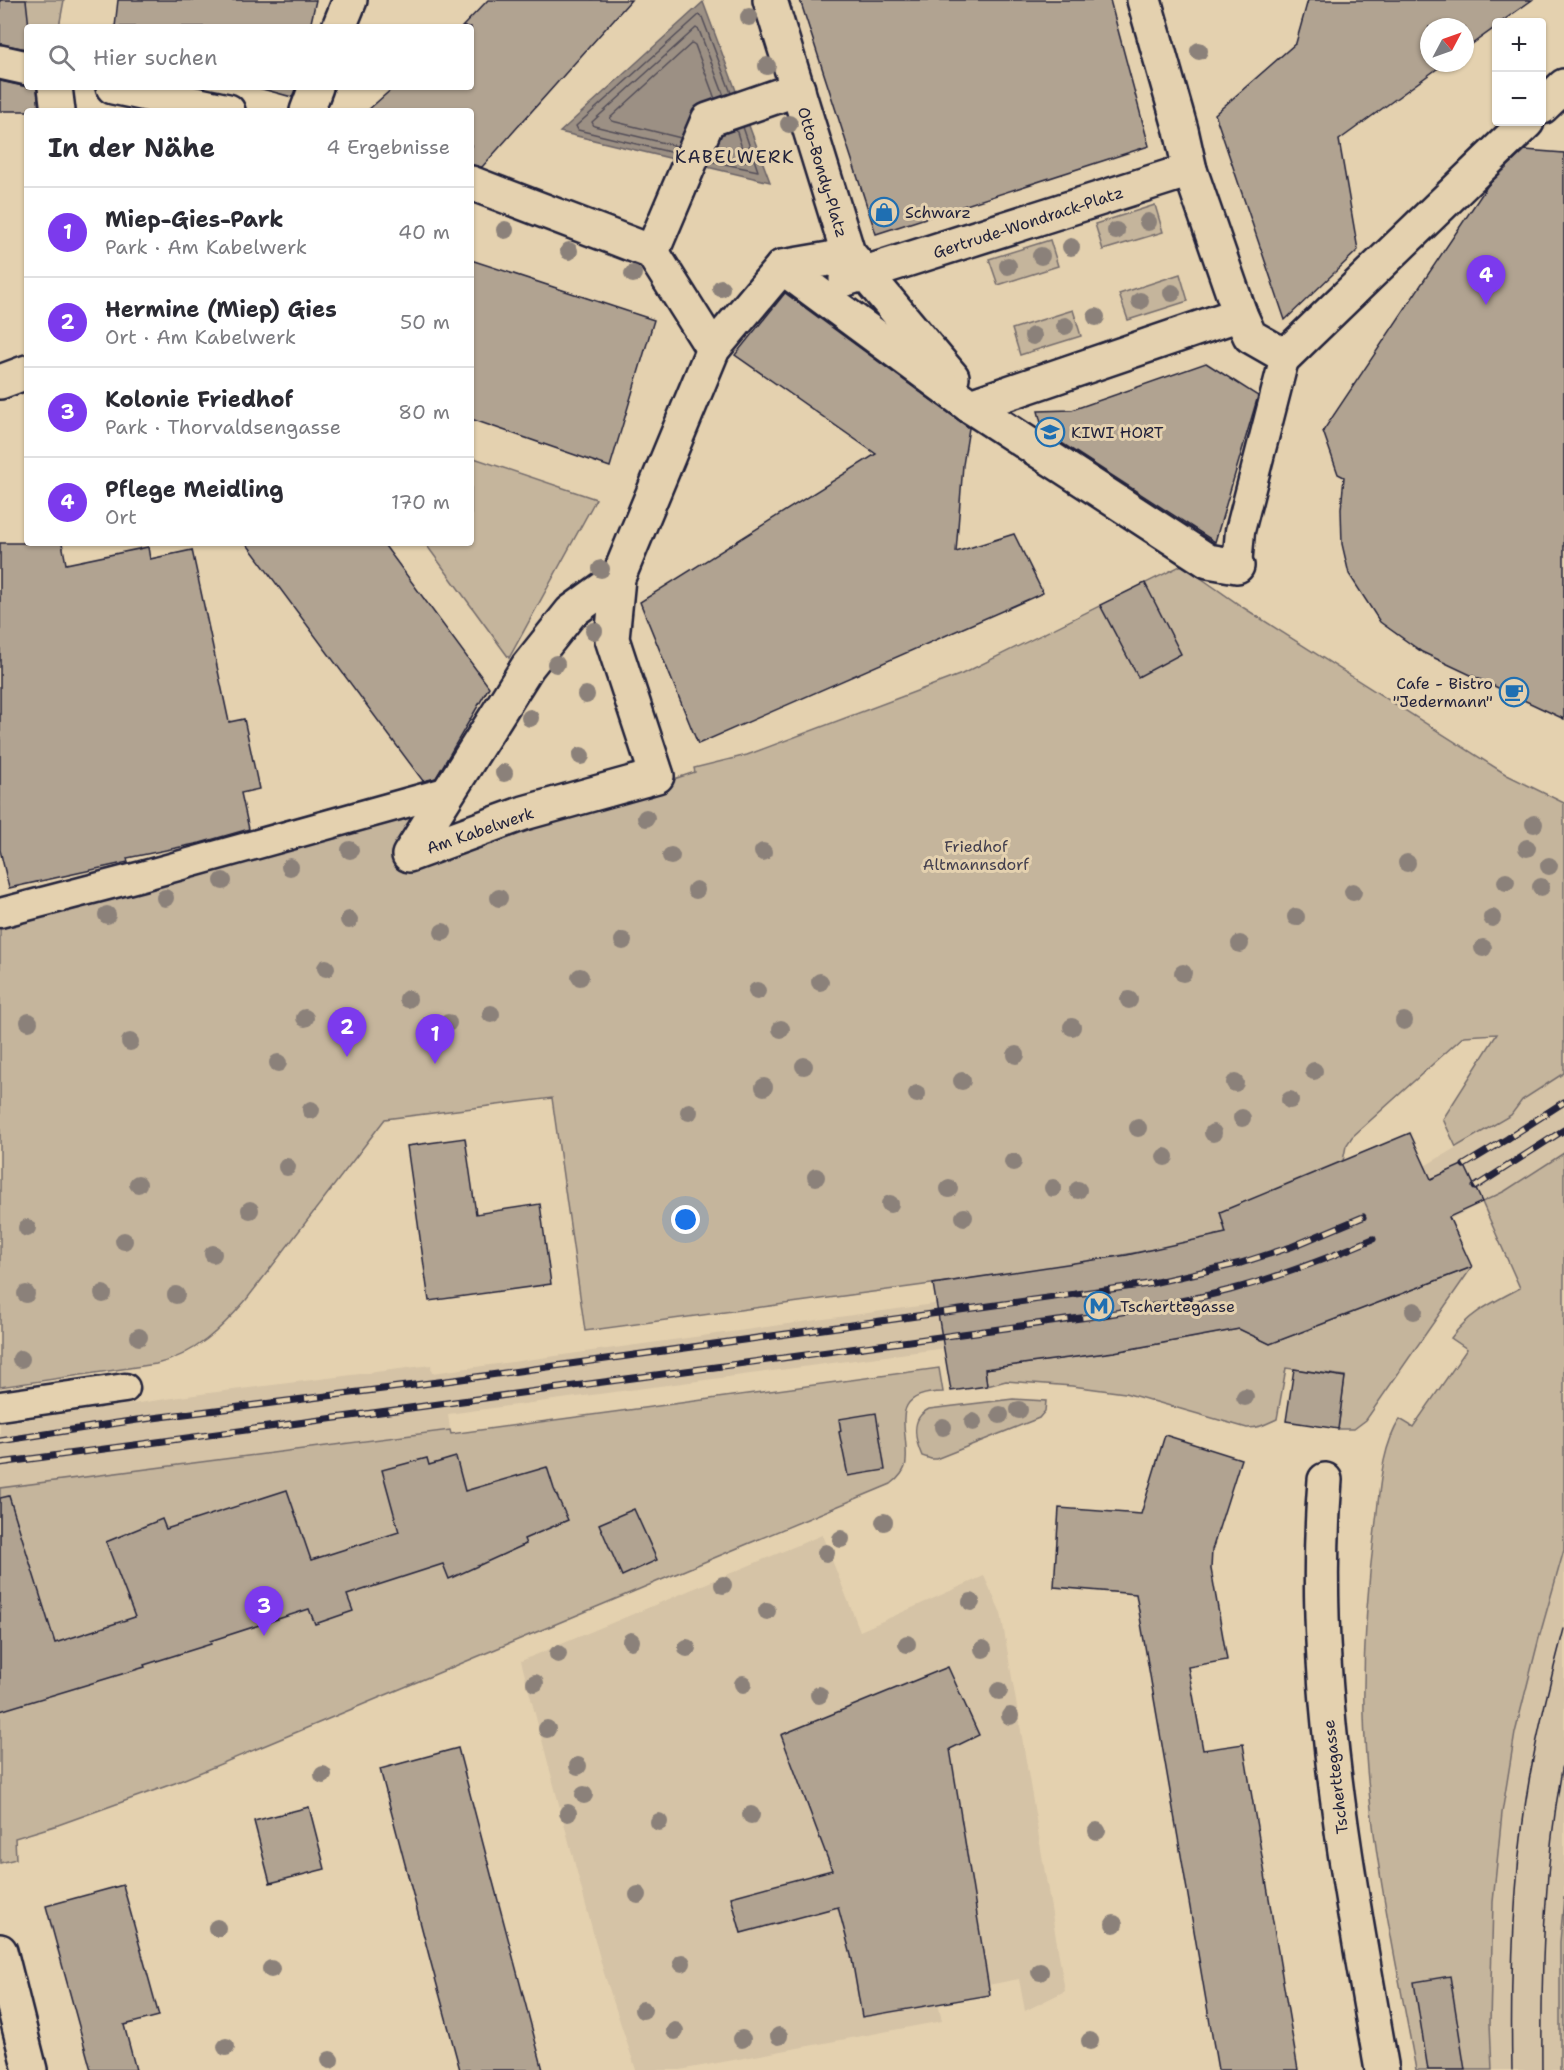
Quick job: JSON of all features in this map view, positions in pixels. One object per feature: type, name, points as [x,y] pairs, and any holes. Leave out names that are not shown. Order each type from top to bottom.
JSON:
[{"type":"street","points":[[340,24],[350,0]]},
{"type":"street","name":"Otto-Bondy-Platz","points":[[770,0],[857,263],[830,259],[782,267]]},
{"type":"street","points":[[1144,0],[1190,170],[1245,325],[1285,356],[1523,126]]},
{"type":"street","points":[[0,62],[24,67]]},
{"type":"street","points":[[1546,103],[1564,86]]},
{"type":"street","name":"Otto-Bondy-Platz","points":[[652,252],[708,120],[798,89]]},
{"type":"street","points":[[55,90],[58,108]]},
{"type":"street","points":[[127,90],[214,108]]},
{"type":"street","points":[[308,108],[315,90]]},
{"type":"street","name":"Gertrude-Wondrack-Platz","points":[[813,290],[857,263],[1190,170]]},
{"type":"street","points":[[474,184],[652,252],[713,349],[782,267],[976,409],[1208,561],[1237,566]]},
{"type":"street","points":[[857,263],[976,409]]},
{"type":"street","points":[[976,409],[1245,325]]},
{"type":"street","name":"Am Kabelwerk","points":[[618,578],[571,612],[528,666],[409,855],[524,813],[657,776],[612,639],[618,578],[713,349]]},
{"type":"street","points":[[0,382],[24,373]]},
{"type":"street","name":"Tscherttegasse","points":[[1325,1480],[1320,1590],[1330,1743],[1345,1856],[1382,2070]]},
{"type":"street","points":[[0,1951],[30,2070]]},
{"type":"lane","points":[[1237,566],[1240,531],[1285,356]]},
{"type":"lane","points":[[0,913],[142,876],[449,790]]},
{"type":"lane","points":[[0,1406],[124,1388]]},
{"type":"shaded area","points":[[1564,1073],[1564,1153],[1505,1191],[1412,1239],[1104,1327],[448,1414],[450,1430],[0,1488],[0,1423],[201,1394],[431,1365],[432,1373],[1123,1278],[1423,1167],[1511,1115],[1522,1100]]},
{"type":"shaded area","points":[[822,1535],[860,1631],[984,1576],[1001,1613],[1065,1991],[1025,2011],[1019,1979],[937,1997],[942,2021],[680,2070],[636,2070],[603,1970],[521,1661]]},
{"type":"shaded area","points":[[1564,1550],[1564,1897],[1560,1942],[1560,2070],[1492,2070],[1490,2023],[1493,1902],[1502,1813],[1515,1733]]},
{"type":"green space","points":[[0,0],[64,0],[60,24],[24,24]]},
{"type":"green space","points":[[1155,205],[1163,232],[1103,250],[1095,224]]},
{"type":"green space","points":[[1050,240],[1058,266],[998,285],[989,259]]},
{"type":"green space","points":[[1180,274],[1188,301],[1128,320],[1119,294]]},
{"type":"green space","points":[[1073,310],[1081,336],[1020,355],[1012,329]]},
{"type":"green space","points":[[474,458],[596,499],[509,658],[427,546],[474,546]]},
{"type":"green space","name":"Friedhof Altmannsdorf","points":[[1182,565],[1244,608],[1507,775],[1564,803],[1564,1073],[1522,1100],[1511,1115],[1456,1147],[1443,1119],[1497,1034],[1464,1036],[1352,1137],[1346,1146],[1343,1161],[1226,1233],[1182,1244],[1063,1266],[585,1331],[552,1098],[385,1119],[246,1300],[217,1331],[195,1347],[170,1360],[156,1364],[0,1387],[0,919],[384,820],[416,815],[443,856],[695,772],[694,768],[747,755],[962,674]]},
{"type":"green space","points":[[1564,1153],[1564,1550],[1515,1733],[1502,1813],[1493,1902],[1490,2023],[1492,2070],[1416,2070],[1383,1893],[1366,1760],[1364,1691],[1366,1621],[1382,1472],[1388,1444],[1400,1419],[1413,1427],[1467,1349],[1451,1338],[1474,1315],[1520,1288],[1482,1202],[1505,1191]]},
{"type":"green space","points":[[1472,1267],[1366,1420],[1354,1429],[1338,1429],[1345,1376],[1286,1368],[1277,1419],[1251,1428],[1125,1393],[1006,1381],[987,1386],[985,1369],[1114,1352],[1239,1329],[1270,1344]]},
{"type":"green space","points":[[939,1368],[943,1392],[925,1394],[914,1399],[907,1406],[904,1414],[906,1464],[901,1474],[891,1484],[175,1783],[15,1838],[16,1859],[0,1863],[0,1488],[450,1430],[451,1434]]},
{"type":"green space","points":[[1013,1399],[1046,1401],[1045,1411],[1039,1418],[936,1459],[922,1456],[917,1443],[916,1430],[919,1418],[929,1409]]},
{"type":"green space","points":[[1564,1897],[1564,2070],[1560,2070],[1560,1942]]},
{"type":"water","points":[[703,2],[770,182],[560,132]]},
{"type":"building","points":[[0,0],[26,0],[29,24],[24,24],[24,48],[0,44]]},
{"type":"building","points":[[118,0],[316,0],[311,24],[115,24]]},
{"type":"building","points":[[488,0],[631,0],[482,167],[474,166],[474,108],[370,108],[391,90],[474,90],[474,24],[465,24]]},
{"type":"building","points":[[800,0],[1110,0],[1149,146],[876,234]]},
{"type":"building","points":[[1308,0],[1532,0],[1507,18],[1492,18],[1492,30],[1474,43],[1474,18],[1420,18],[1420,72],[1433,72],[1339,140],[1358,250],[1285,320],[1215,114],[1296,43]]},
{"type":"building","points":[[0,81],[24,86],[24,90],[37,90],[39,108],[24,108],[24,111],[0,111]]},
{"type":"building","points":[[266,90],[295,90],[292,97]]},
{"type":"building","points":[[1525,150],[1564,153],[1564,719],[1422,652],[1380,622],[1349,574],[1342,544],[1341,509],[1344,477],[1338,474],[1323,431],[1488,185]]},
{"type":"building","points":[[474,261],[654,320],[610,467],[474,420]]},
{"type":"building","points":[[785,293],[969,428],[963,465],[956,552],[1014,534],[1043,593],[698,744],[640,602],[876,454],[735,355]]},
{"type":"building","points":[[1206,363],[1258,396],[1215,542],[1043,431],[1038,411],[1072,410]]},
{"type":"building","points":[[0,543],[24,543],[24,546],[63,546],[66,564],[148,547],[150,559],[192,550],[229,722],[244,719],[259,789],[241,793],[249,829],[200,843],[127,858],[128,862],[9,888],[0,850]]},
{"type":"building","points":[[248,546],[385,546],[489,687],[436,778],[423,781]]},
{"type":"building","points":[[1145,583],[1181,654],[1138,677],[1100,605]]},
{"type":"building","points":[[1410,1133],[1431,1179],[1464,1164],[1482,1202],[1449,1217],[1472,1267],[1270,1344],[1239,1329],[1114,1352],[985,1369],[987,1386],[951,1391],[933,1284],[1127,1255],[1226,1233],[1220,1212]]},
{"type":"building","points":[[465,1138],[476,1214],[540,1204],[551,1284],[429,1301],[407,1146]]},
{"type":"building","points":[[1294,1369],[1345,1377],[1338,1429],[1286,1421]]},
{"type":"building","points":[[876,1413],[885,1470],[848,1476],[839,1432],[841,1431],[839,1419]]},
{"type":"building","points":[[1165,1435],[1241,1459],[1212,1550],[1211,1569],[1227,1660],[1188,1667],[1203,1750],[1243,1744],[1298,2070],[1218,2070],[1136,1594],[1054,1587],[1059,1508],[1141,1514]]},
{"type":"building","points":[[456,1457],[465,1491],[547,1467],[568,1520],[524,1539],[526,1544],[449,1579],[443,1564],[347,1595],[353,1611],[315,1624],[309,1609],[210,1641],[211,1644],[144,1665],[145,1667],[0,1711],[0,1498],[9,1496],[55,1643],[135,1617],[106,1542],[162,1519],[166,1529],[287,1490],[311,1560],[399,1532],[382,1470],[427,1458],[429,1465]]},
{"type":"building","points":[[634,1509],[657,1560],[622,1576],[599,1524]]},
{"type":"building","points":[[948,1667],[979,1735],[950,1749],[990,1995],[862,2017],[852,1959],[838,1907],[741,1933],[731,1897],[832,1870],[781,1735]]},
{"type":"building","points":[[458,1748],[543,2070],[460,2070],[431,1963],[380,1769]]},
{"type":"building","points":[[309,1807],[325,1869],[270,1883],[254,1821]]},
{"type":"building","points":[[123,1885],[159,2016],[124,2025],[136,2070],[91,2070],[46,1906]]},
{"type":"building","points":[[1450,1976],[1465,2070],[1428,2070],[1414,1982]]},
{"type":"tram line","points":[[1512,2070],[1512,1959],[1516,1885],[1524,1812],[1546,1702],[1564,1629]]},
{"type":"tram line","points":[[1542,2070],[1545,1914],[1552,1836],[1564,1759]]},
{"type":"railway","points":[[1464,1165],[1564,1102]]},
{"type":"railway","points":[[1475,1187],[1564,1130]]},
{"type":"railway","points":[[0,1441],[137,1420],[454,1380],[1148,1284],[1241,1263],[1291,1247],[1363,1217]]},
{"type":"railway","points":[[0,1463],[1103,1315],[1182,1301],[1248,1285],[1338,1254],[1373,1239]]},
{"type":"place","name":"Schwarz","points":[[884,212]]},
{"type":"place","name":"Pflege Meidling","points":[[1486,305]]},
{"type":"place","name":"KIWI HORT","points":[[1050,432]]},
{"type":"place","name":"Cafe - Bistro \"Jedermann\"","points":[[1514,692]]},
{"type":"place","name":"Hermine (Miep) Gies","points":[[347,1057]]},
{"type":"place","name":"Miep-Gies-Park","points":[[435,1064]]},
{"type":"place","name":"Tscherttegasse","points":[[1099,1306]]},
{"type":"place","name":"Kolonie Friedhof","points":[[264,1636]]},
{"type":"district","name":"KABELWERK","points":[[735,157]]}]
